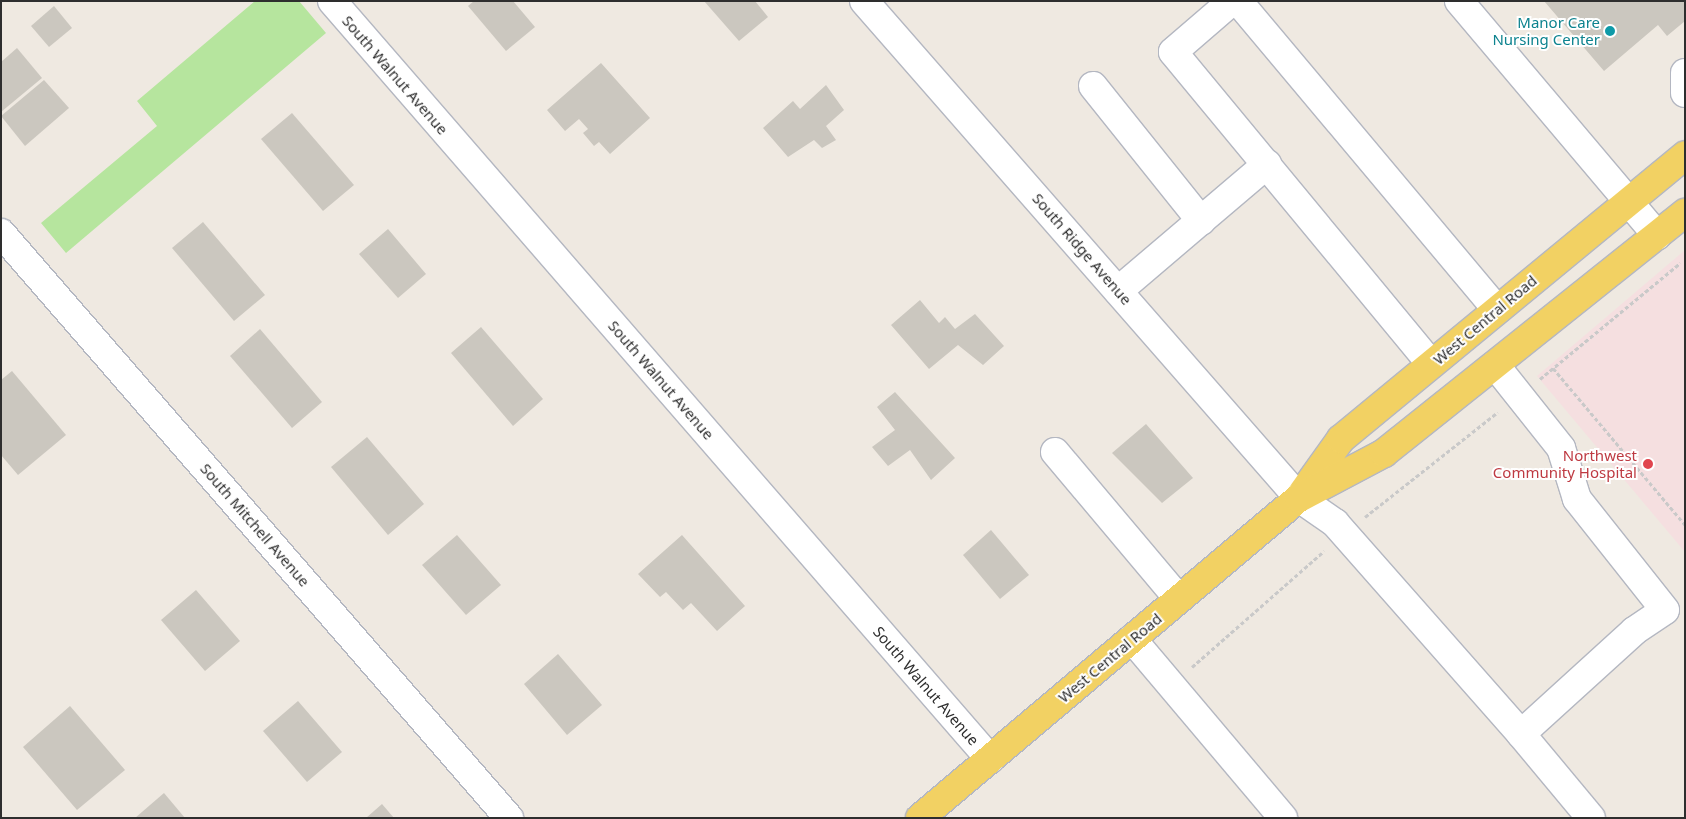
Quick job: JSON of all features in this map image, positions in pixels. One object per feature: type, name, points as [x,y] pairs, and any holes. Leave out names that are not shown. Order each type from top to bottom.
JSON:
[{"type":"main road","name":"West Central Road","points":[[1299,498],[1341,439],[1685,155]]},
{"type":"main road","name":"West Central Road","points":[[920,818],[1299,498],[1384,453],[1685,214]]},
{"type":"street","name":"South Walnut Avenue","points":[[332,1],[990,759]]},
{"type":"street","name":"South Ridge Avenue","points":[[864,1],[1299,498],[1325,514],[1344,533],[1521,734],[1591,818]]},
{"type":"street","points":[[1232,1],[1173,52],[1431,364]]},
{"type":"street","points":[[1238,1],[1497,310]]},
{"type":"street","points":[[1459,1],[1657,235]]},
{"type":"street","points":[[1685,73],[1685,93]]},
{"type":"street","points":[[1093,86],[1201,221]]},
{"type":"street","points":[[1118,291],[1267,164]]},
{"type":"street","name":"South Mitchell Avenue","points":[[1,233],[509,818]]},
{"type":"street","points":[[1495,365],[1561,448],[1577,499],[1665,610],[1634,631],[1521,734]]},
{"type":"street","points":[[1055,452],[1179,599]]},
{"type":"street","points":[[1132,639],[1283,818]]},
{"type":"path","points":[[1171,685],[1344,533],[1520,395],[1680,263]]},
{"type":"path","points":[[1553,368],[1685,525]]},
{"type":"shaded area","name":"Northwest Community Hospital","points":[[1685,250],[1685,552],[1537,376]]},
{"type":"green space","points":[[255,1],[299,1],[326,33],[66,253],[41,223],[157,126],[137,101]]},
{"type":"building","points":[[474,1],[513,1],[535,27],[506,51],[468,6]]},
{"type":"building","points":[[704,1],[755,1],[768,17],[739,41]]},
{"type":"building","name":"Manor Care Nursing Center","points":[[1544,1],[1685,1],[1685,21],[1667,36],[1658,25],[1604,71]]},
{"type":"building","points":[[54,6],[72,28],[49,47],[31,26]]},
{"type":"building","points":[[17,48],[42,78],[1,112],[1,62]]},
{"type":"building","points":[[601,63],[650,118],[610,154],[599,142],[594,146],[583,133],[588,129],[579,119],[565,131],[547,110]]},
{"type":"building","points":[[44,80],[69,108],[25,146],[1,116]]},
{"type":"building","points":[[826,85],[844,110],[826,126],[836,140],[822,148],[814,140],[788,157],[763,128],[793,101],[800,109]]},
{"type":"building","points":[[292,113],[354,185],[323,211],[261,139]]},
{"type":"building","points":[[203,222],[265,295],[234,321],[172,248]]},
{"type":"building","points":[[388,229],[426,274],[398,298],[359,254]]},
{"type":"building","points":[[920,300],[939,323],[945,317],[955,329],[975,314],[1004,346],[983,365],[958,345],[929,369],[891,325]]},
{"type":"building","points":[[481,327],[543,399],[513,426],[451,353]]},
{"type":"building","points":[[260,329],[322,402],[292,428],[230,356]]},
{"type":"building","points":[[12,371],[66,435],[18,475],[1,455],[1,380]]},
{"type":"building","points":[[895,392],[955,458],[931,480],[910,450],[888,466],[872,447],[895,430],[877,407]]},
{"type":"building","points":[[1146,424],[1193,478],[1162,503],[1112,453]]},
{"type":"building","points":[[367,437],[424,504],[388,535],[331,467]]},
{"type":"building","points":[[991,530],[1029,575],[1000,599],[963,555]]},
{"type":"building","points":[[457,535],[501,585],[466,615],[422,565]]},
{"type":"building","points":[[682,535],[745,606],[717,631],[691,603],[683,610],[666,592],[660,597],[638,574]]},
{"type":"building","points":[[196,590],[240,641],[205,671],[161,620]]},
{"type":"building","points":[[558,654],[602,705],[567,735],[524,684]]},
{"type":"building","points":[[298,701],[342,752],[307,782],[263,731]]},
{"type":"building","points":[[70,706],[125,770],[77,810],[23,747]]},
{"type":"building","points":[[164,793],[185,818],[135,818]]},
{"type":"building","points":[[382,804],[394,818],[366,818]]},
{"type":"place","name":"Manor Care Nursing Center","points":[[1610,31]]},
{"type":"place","name":"Northwest Community Hospital","points":[[1648,464]]}]
